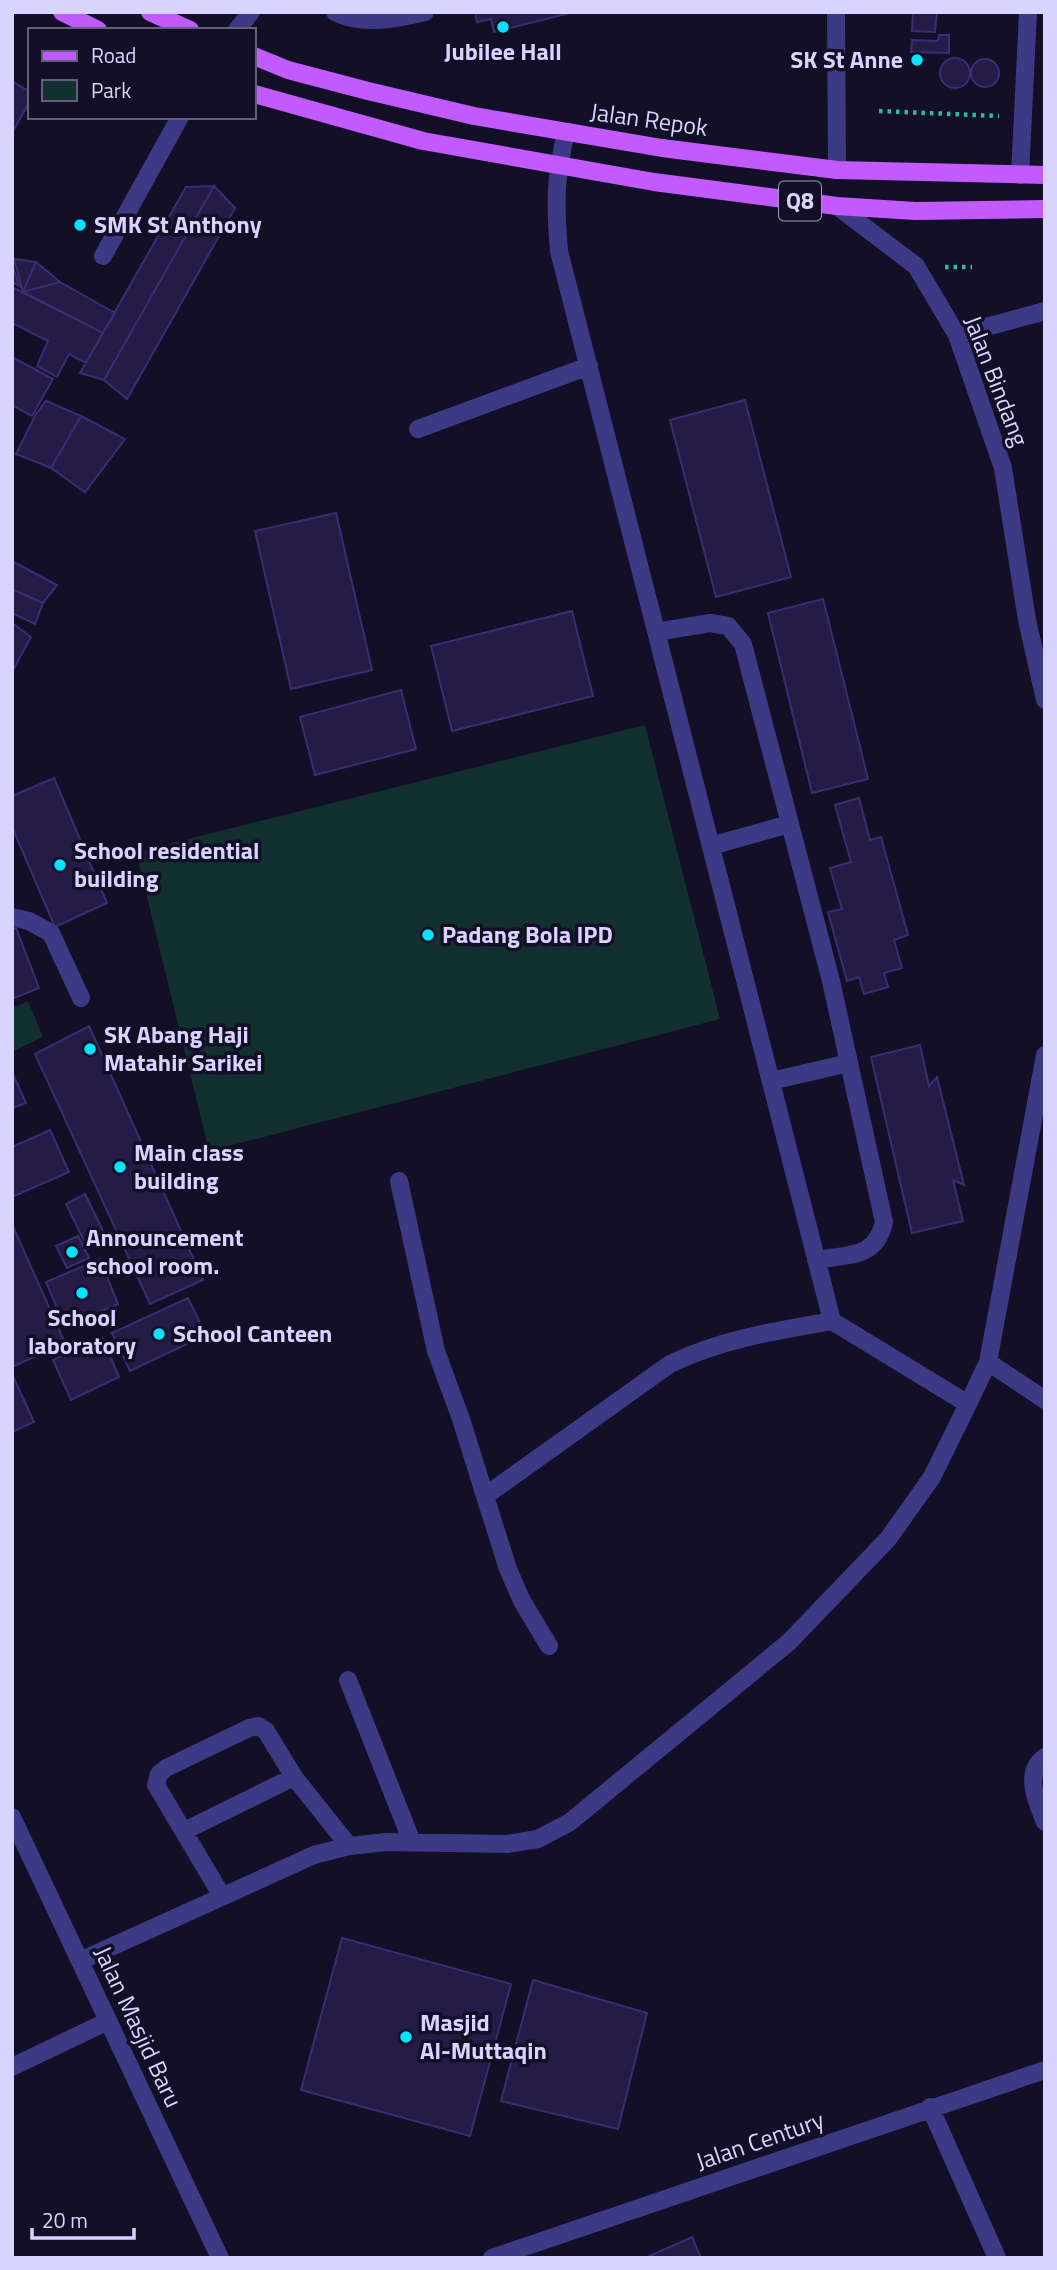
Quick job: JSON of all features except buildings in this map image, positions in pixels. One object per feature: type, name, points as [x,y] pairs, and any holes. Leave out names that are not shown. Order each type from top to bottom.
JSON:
[{"type":"main road","points":[[62,12],[93,28]]},
{"type":"main road","points":[[150,12],[186,28]]},
{"type":"main road","name":"Jalan Repok","points":[[256,57],[288,70],[474,116],[662,148],[837,170],[1045,175]]},
{"type":"main road","name":"Q8","points":[[256,95],[423,141],[654,182],[836,206],[915,211],[1045,209]]},
{"type":"street","points":[[239,28],[251,12]]},
{"type":"street","points":[[335,12],[347,18],[395,20],[425,12]]},
{"type":"street","points":[[836,12],[837,170]]},
{"type":"street","points":[[1020,175],[1028,12]]},
{"type":"street","points":[[103,256],[179,119]]},
{"type":"street","points":[[566,132],[555,191],[559,251],[832,1321]]},
{"type":"street","name":"Jalan Bindang","points":[[836,206],[916,266],[957,335],[1003,468],[1027,620],[1045,700]]},
{"type":"street","points":[[957,335],[1045,311]]},
{"type":"street","points":[[418,429],[589,366]]},
{"type":"street","points":[[656,632],[710,623],[719,624],[728,626],[743,644],[831,981],[884,1223],[881,1237],[869,1251],[816,1260]]},
{"type":"street","points":[[711,846],[789,824]]},
{"type":"street","points":[[12,917],[29,921],[51,933],[81,998]]},
{"type":"street","points":[[80,1961],[314,1855],[349,1846],[387,1842],[507,1844],[538,1839],[569,1822],[789,1642],[888,1539],[932,1477],[988,1362],[1045,1055]]},
{"type":"street","points":[[771,1081],[849,1063]]},
{"type":"street","points":[[399,1181],[436,1352],[461,1419],[508,1569],[522,1601],[549,1646]]},
{"type":"street","points":[[485,1496],[670,1364],[699,1350],[743,1338],[832,1321],[968,1404]]},
{"type":"street","points":[[988,1362],[1045,1400]]},
{"type":"street","points":[[348,1680],[412,1842]]},
{"type":"street","points":[[222,1896],[156,1785],[159,1774],[166,1768],[258,1726],[266,1731],[295,1777],[349,1846]]},
{"type":"street","points":[[1045,1757],[1040,1760],[1033,1773],[1035,1798],[1045,1822]]},
{"type":"street","points":[[184,1831],[295,1777]]},
{"type":"street","name":"Jalan Masjid Baru","points":[[12,1817],[220,2258]]},
{"type":"street","points":[[12,2067],[108,2021]]},
{"type":"street","name":"Jalan Century","points":[[501,2256],[1045,2070]]},
{"type":"street","points":[[930,2108],[997,2258]]},
{"type":"path","points":[[879,111],[956,114]]},
{"type":"green space","name":"Padang Bola IPD","points":[[645,725],[720,1019],[209,1151],[136,852]]},
{"type":"green space","points":[[28,1001],[43,1037],[12,1052],[12,1008]]},
{"type":"place","name":"Jubilee Hall","points":[[503,27]]},
{"type":"place","name":"SK St Anne","points":[[917,60]]},
{"type":"place","name":"SMK St Anthony","points":[[80,225]]},
{"type":"place","name":"School residential building","points":[[60,865]]},
{"type":"place","name":"Padang Bola IPD","points":[[428,935]]},
{"type":"place","name":"SK Abang Haji Matahir Sarikei","points":[[90,1049]]},
{"type":"place","name":"Main class building","points":[[120,1167]]},
{"type":"place","name":"Announcement school room.","points":[[72,1252]]},
{"type":"place","name":"School laboratory","points":[[82,1293]]},
{"type":"place","name":"School Canteen","points":[[159,1334]]},
{"type":"place","name":"Masjid Al-Muttaqin","points":[[406,2037]]}]
